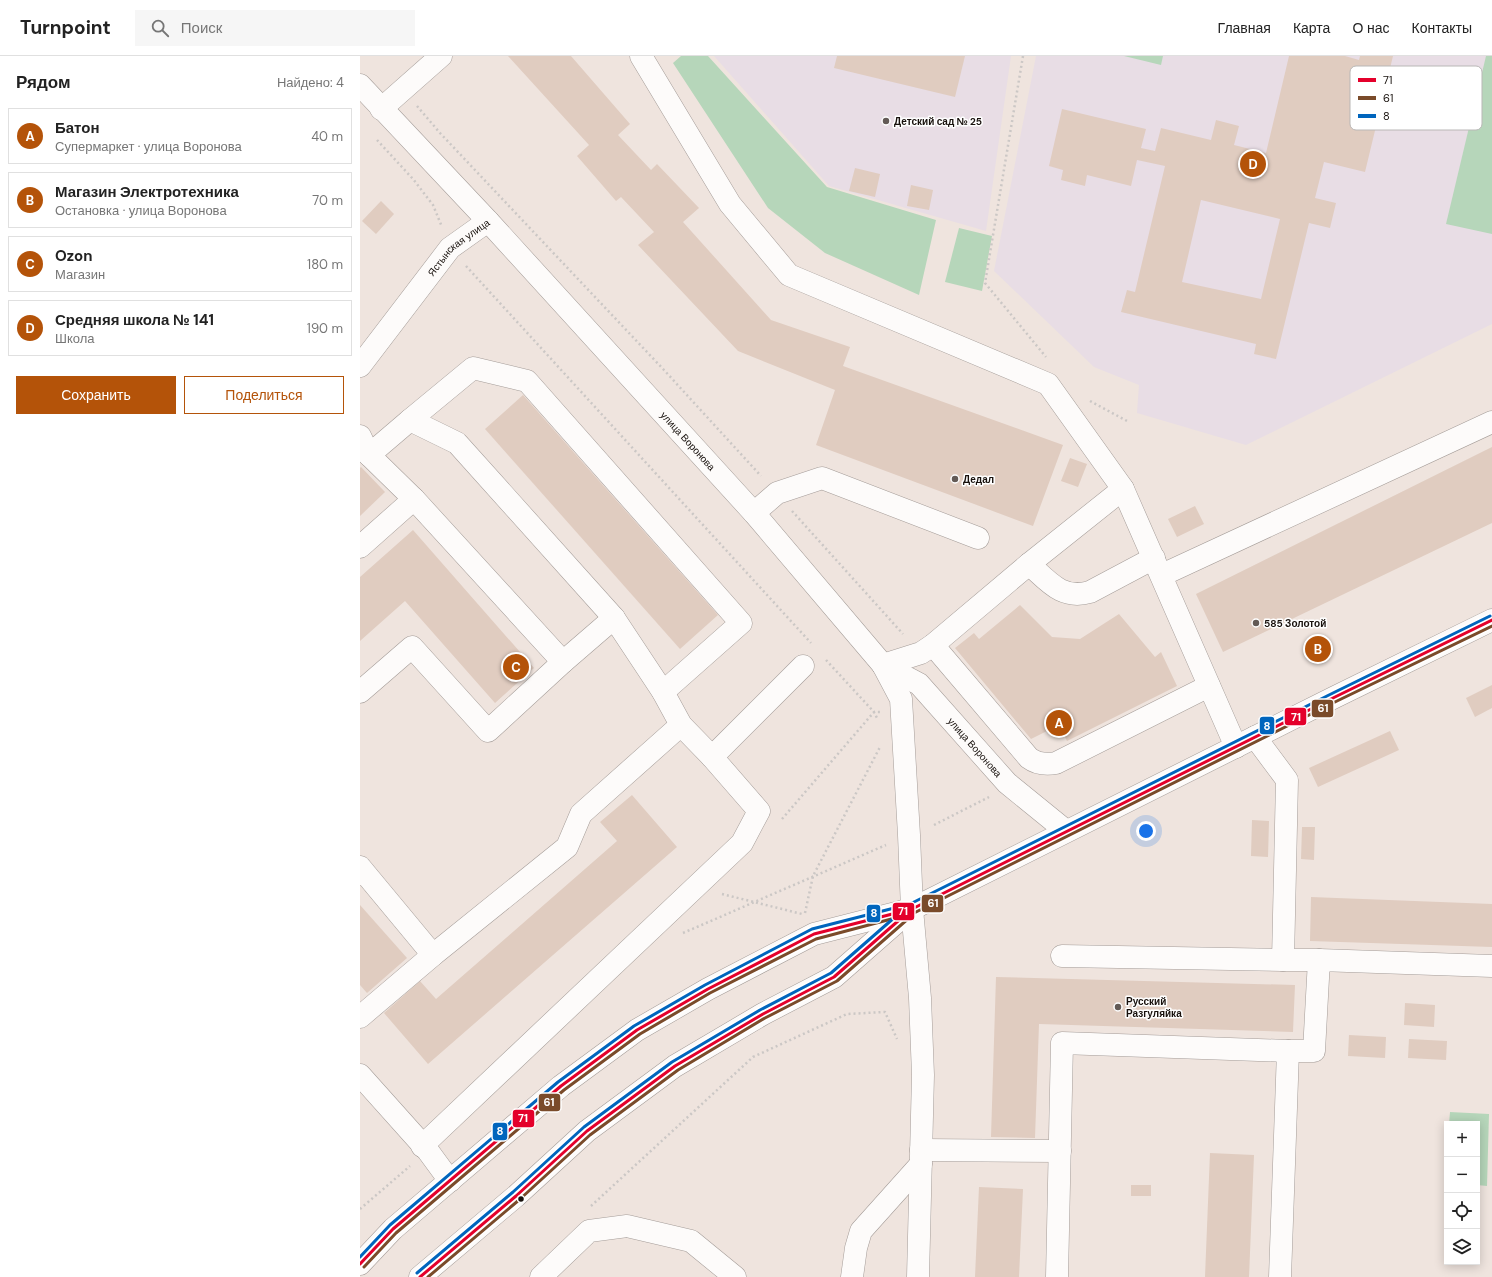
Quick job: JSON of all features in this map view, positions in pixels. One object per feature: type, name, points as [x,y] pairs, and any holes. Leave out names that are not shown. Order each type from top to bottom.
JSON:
[{"type":"main road","points":[[368,97],[403,90],[442,56]]},
{"type":"main road","points":[[641,56],[730,204],[789,275],[1048,384],[1123,489],[1210,686],[1246,742],[1287,780],[1283,960]]},
{"type":"main road","name":"Ястынская улица","points":[[360,366],[450,248],[488,221],[368,97]]},
{"type":"main road","name":"улица Воронова","points":[[488,221],[754,514],[883,665],[901,699],[923,1075],[918,1277]]},
{"type":"main road","points":[[369,456],[473,368],[527,381],[741,624],[663,692]]},
{"type":"main road","points":[[410,420],[457,443],[614,618],[663,692],[681,725],[712,757],[759,811],[742,843],[422,1146]]},
{"type":"main road","points":[[1029,564],[1057,590],[1072,594],[1084,594],[1158,567],[1492,422]]},
{"type":"main road","points":[[360,436],[369,456],[414,499],[562,662]]},
{"type":"main road","points":[[754,514],[777,494],[822,478],[978,538]]},
{"type":"main road","points":[[883,665],[927,649],[1029,564],[1123,489]]},
{"type":"main road","points":[[360,547],[414,499]]},
{"type":"main road","points":[[360,692],[412,648],[488,731],[562,662],[614,618]]},
{"type":"main road","points":[[360,1264],[393,1229],[561,1086],[637,1030],[708,989],[814,934],[913,908],[1492,620]]},
{"type":"main road","points":[[927,649],[1029,758],[1044,764],[1056,763],[1210,686]]},
{"type":"main road","name":"улица Воронова","points":[[883,665],[920,684],[1007,783],[1066,831]]},
{"type":"main road","points":[[712,757],[803,666]]},
{"type":"main road","points":[[360,1017],[433,955],[567,847],[581,814],[681,725]]},
{"type":"main road","points":[[360,867],[433,955]]},
{"type":"main road","points":[[420,1277],[516,1196],[587,1131],[675,1066],[764,1014],[834,977],[913,908]]},
{"type":"main road","points":[[1062,956],[1319,960],[1492,966]]},
{"type":"main road","points":[[1057,1277],[1062,1043],[1314,1051],[1319,960]]},
{"type":"main road","points":[[1280,1277],[1288,1051]]},
{"type":"main road","points":[[360,1075],[422,1146],[450,1181]]},
{"type":"main road","points":[[852,1277],[856,1248],[861,1231],[921,1157],[1060,1151]]},
{"type":"main road","points":[[541,1277],[589,1231],[627,1226],[691,1241],[735,1277]]},
{"type":"path","points":[[1023,56],[985,283],[1051,363]]},
{"type":"path","points":[[403,90],[440,133],[659,364],[802,523],[927,649]]},
{"type":"path","points":[[376,139],[413,179],[433,205],[450,248],[815,648]]},
{"type":"path","points":[[1089,400],[1127,421]]},
{"type":"path","points":[[826,660],[874,712],[880,723]]},
{"type":"path","points":[[718,892],[805,915],[813,876],[883,741]]},
{"type":"path","points":[[934,825],[992,795]]},
{"type":"path","points":[[682,933],[886,845]]},
{"type":"path","points":[[590,1207],[753,1057],[847,1014],[885,1012],[897,1039]]},
{"type":"shaded area","name":"Детский сад № 25","points":[[714,56],[1011,56],[986,231],[829,186]]},
{"type":"shaded area","points":[[1036,56],[1492,56],[1492,324],[1246,445],[1137,413],[1139,385],[1094,367],[994,271]]},
{"type":"green space","points":[[681,56],[708,56],[827,187],[936,220],[919,295],[825,253],[768,208],[673,63]]},
{"type":"green space","points":[[1124,56],[1163,56],[1161,65]]},
{"type":"green space","points":[[1486,56],[1492,56],[1492,234],[1446,224],[1468,130],[1482,130],[1482,73]]},
{"type":"green space","points":[[959,228],[992,236],[982,291],[945,282]]},
{"type":"green space","points":[[1450,1112],[1489,1114],[1487,1186],[1480,1185],[1480,1121],[1449,1121]]},
{"type":"building","points":[[508,56],[571,56],[630,124],[618,135],[651,170],[657,164],[699,208],[683,222],[771,320],[850,347],[843,366],[1063,445],[1033,526],[816,445],[835,390],[738,351],[638,245],[654,232],[621,197],[616,201],[577,156],[589,145]]},
{"type":"building","points":[[837,56],[965,56],[955,97],[834,68]]},
{"type":"building","points":[[1289,56],[1345,56],[1359,60],[1360,56],[1393,56],[1391,66],[1350,66],[1350,130],[1375,130],[1365,172],[1324,162],[1315,198],[1336,203],[1330,228],[1309,223],[1276,359],[1254,354],[1256,344],[1121,312],[1127,290],[1135,292],[1165,166],[1137,160],[1131,186],[1087,175],[1085,186],[1061,180],[1063,170],[1049,166],[1062,109],[1146,129],[1141,148],[1155,151],[1161,128],[1211,140],[1216,120],[1239,126],[1234,145],[1266,153]],"holes":[[[1201,200],[1280,219],[1261,299],[1182,282]]]},
{"type":"building","points":[[855,168],[880,174],[875,197],[849,191]]},
{"type":"building","points":[[911,185],[933,190],[929,210],[907,206]]},
{"type":"building","points":[[381,201],[394,214],[376,234],[362,221]]},
{"type":"building","points":[[523,395],[718,615],[680,649],[485,429]]},
{"type":"building","points":[[1492,447],[1492,523],[1223,652],[1196,594]]},
{"type":"building","points":[[1070,458],[1087,464],[1078,487],[1061,481]]},
{"type":"building","points":[[361,467],[385,492],[360,516],[360,468]]},
{"type":"building","points":[[1195,506],[1204,524],[1177,537],[1168,519]]},
{"type":"building","points":[[413,530],[534,668],[495,703],[405,601],[360,641],[360,577]]},
{"type":"building","points":[[1020,605],[1052,637],[1080,639],[1119,614],[1155,657],[1161,652],[1177,686],[1067,741],[1059,725],[1031,739],[955,648],[974,633],[979,639]]},
{"type":"building","points":[[1492,685],[1492,708],[1475,717],[1466,698]]},
{"type":"building","points":[[1390,731],[1399,750],[1318,787],[1309,768]]},
{"type":"building","points":[[632,795],[677,847],[428,1064],[384,1013],[420,981],[436,999],[617,841],[600,822]]},
{"type":"building","points":[[1252,820],[1269,821],[1268,857],[1251,856]]},
{"type":"building","points":[[1302,827],[1315,827],[1314,860],[1301,859]]},
{"type":"building","points":[[1311,897],[1492,904],[1492,947],[1310,941]]},
{"type":"building","points":[[360,905],[407,958],[367,993],[360,985]]},
{"type":"building","points":[[996,977],[1295,985],[1293,1032],[1039,1024],[1035,1138],[991,1137]]},
{"type":"building","points":[[1405,1003],[1435,1005],[1434,1027],[1404,1025]]},
{"type":"building","points":[[1349,1035],[1386,1037],[1385,1058],[1348,1056]]},
{"type":"building","points":[[1409,1039],[1447,1041],[1446,1060],[1408,1058]]},
{"type":"building","points":[[1210,1153],[1254,1155],[1249,1277],[1205,1277]]},
{"type":"building","points":[[1131,1185],[1151,1185],[1151,1196],[1131,1196]]},
{"type":"building","points":[[979,1187],[1023,1189],[1019,1277],[975,1277]]},
{"type":"transit line","name":"8","points":[[360,1257],[390,1225],[558,1082],[634,1026],[705,985],[812,929],[910,904],[1490,616]]},
{"type":"transit line","name":"71","points":[[360,1264],[393,1229],[561,1086],[637,1030],[708,989],[814,934],[912,909],[1492,620]]},
{"type":"transit line","name":"61","points":[[364,1267],[396,1233],[564,1090],[640,1034],[710,993],[816,939],[914,913],[1337,701],[1492,626]]},
{"type":"transit line","name":"8","points":[[417,1273],[513,1192],[584,1127],[672,1062],[760,1010],[831,973],[903,910]]},
{"type":"transit line","name":"71","points":[[420,1277],[516,1196],[587,1131],[675,1066],[763,1014],[834,977],[906,914]]},
{"type":"transit line","name":"61","points":[[428,1277],[519,1200],[590,1135],[678,1070],[765,1018],[837,981],[909,918]]},
{"type":"place","name":"Детский сад № 25","points":[[886,121]]},
{"type":"place","name":"Средняя школа № 141","points":[[1253,164]]},
{"type":"place","name":"Дедал","points":[[955,479]]},
{"type":"place","name":"585 Золотой","points":[[1256,623]]},
{"type":"place","name":"Магазин Электротехника","points":[[1318,649]]},
{"type":"place","name":"Ozon","points":[[516,667]]},
{"type":"place","name":"Батон","points":[[1059,723]]},
{"type":"place","name":"Русский Разгуляйка","points":[[1118,1007]]}]
